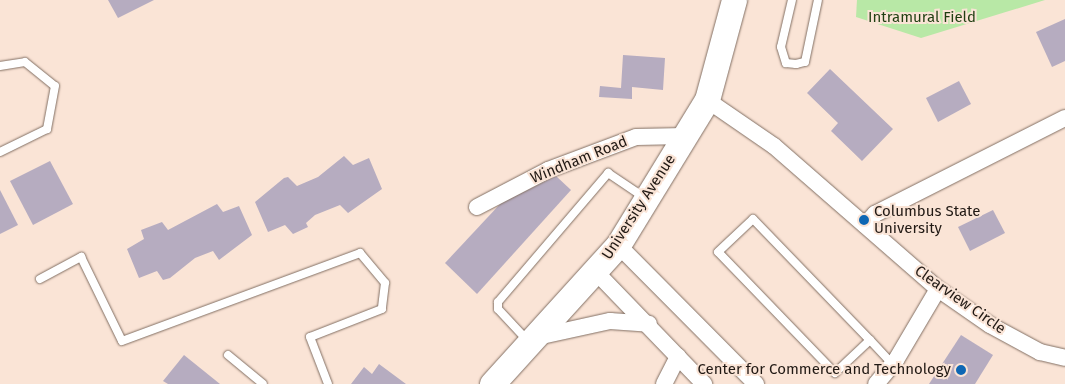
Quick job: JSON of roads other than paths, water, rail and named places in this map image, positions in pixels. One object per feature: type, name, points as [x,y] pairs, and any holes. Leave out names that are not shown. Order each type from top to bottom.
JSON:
[{"type":"main road","name":"University Avenue","points":[[492,384],[596,272],[618,245],[708,100],[734,0]]},
{"type":"street","name":"Clearview Circle","points":[[708,100],[774,146],[938,289],[990,325],[1040,352],[1065,358]]},
{"type":"street","points":[[865,225],[875,214],[1065,118]]},
{"type":"street","name":"Windham Road","points":[[477,207],[548,170],[636,137],[685,136]]},
{"type":"street","points":[[618,245],[756,384]]},
{"type":"street","points":[[596,272],[649,324],[704,384]]},
{"type":"street","points":[[876,384],[892,364],[938,289]]},
{"type":"street","points":[[534,340],[610,321],[649,324]]},
{"type":"street","points":[[664,384],[678,356]]},
{"type":"lane","points":[[792,0],[781,47],[786,63],[796,64],[805,62],[818,0]]},
{"type":"lane","points":[[0,66],[25,62],[55,86],[47,129],[0,152]]},
{"type":"lane","points":[[534,340],[498,309],[498,302],[608,173],[646,199]]},
{"type":"lane","points":[[870,340],[835,373],[718,252],[753,219],[870,340],[892,364]]},
{"type":"lane","points":[[40,278],[81,257],[122,341],[360,253],[385,283],[382,309],[310,337],[328,384]]},
{"type":"lane","points":[[228,355],[263,384]]},
{"type":"place","name":"Columbus State University","points":[[864,220]]},
{"type":"place","name":"Center for Commerce and Technology","points":[[961,370]]},
{"type":"park label","name":"Intramural Field","points":[[922,18]]}]
